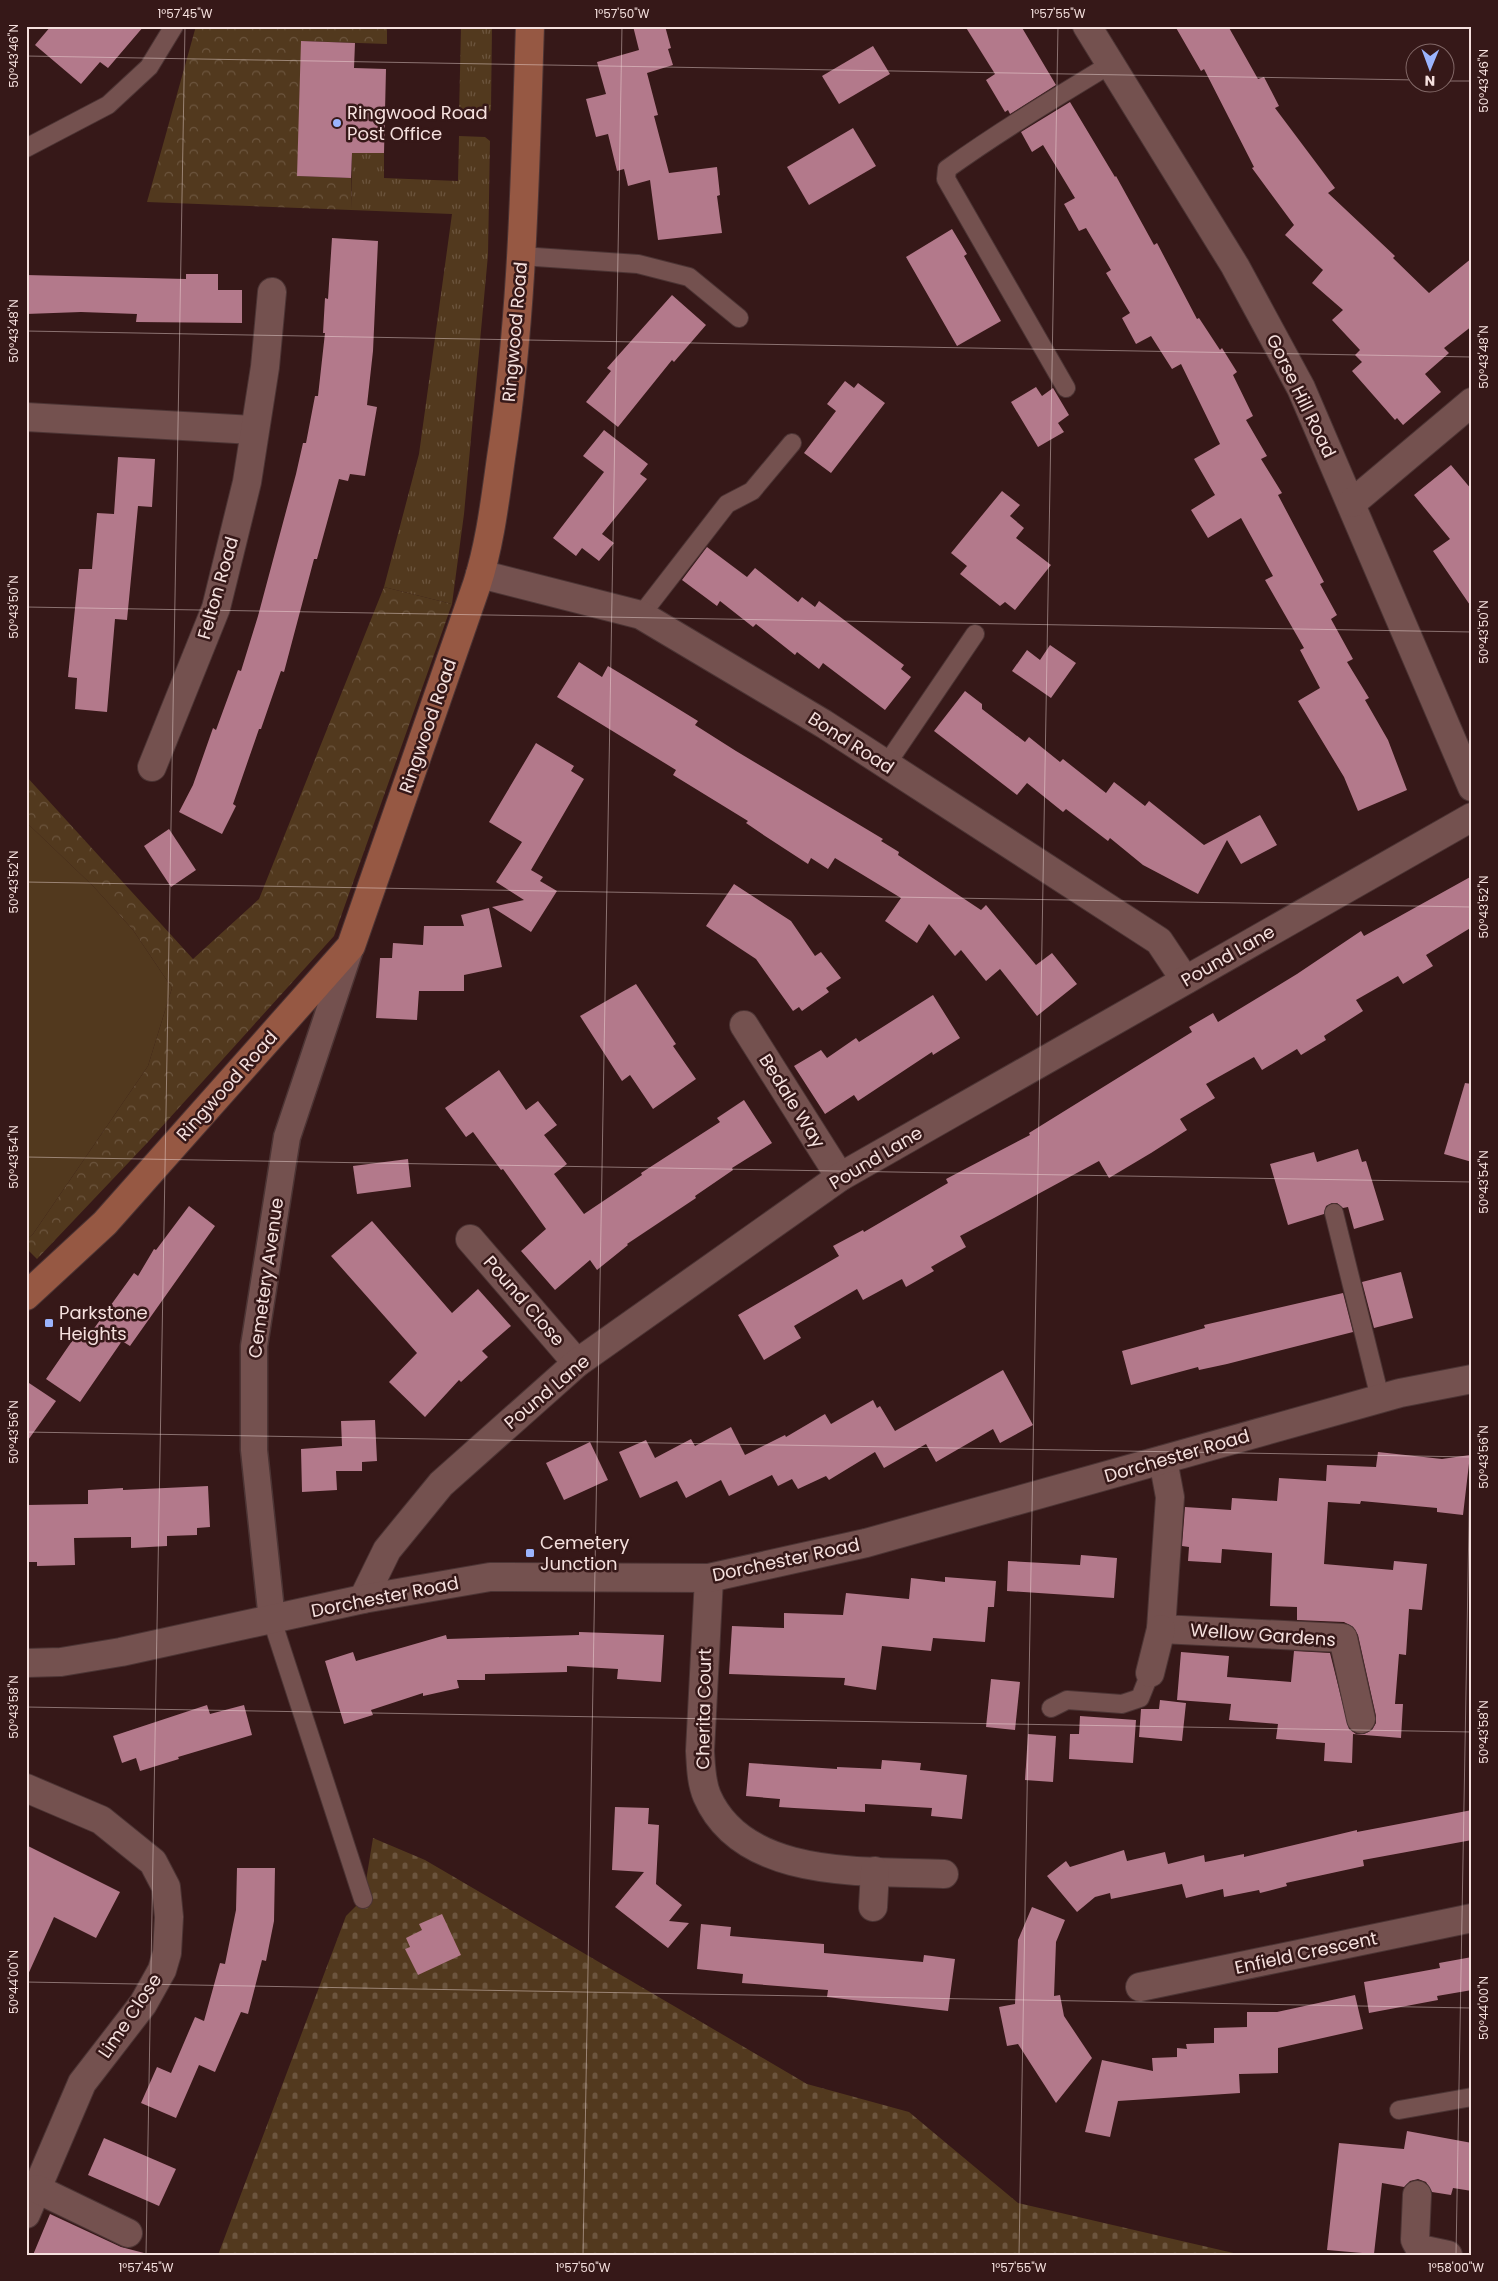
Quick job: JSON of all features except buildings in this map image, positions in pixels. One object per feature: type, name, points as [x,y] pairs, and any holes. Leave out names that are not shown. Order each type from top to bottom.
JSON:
[{"type":"main road","name":"Ringwood Road","points":[[26,1296],[105,1223],[351,946],[480,574],[491,525],[508,410],[521,256],[530,26]]},
{"type":"street","name":"Gorse Hill Road","points":[[1088,26],[1235,266],[1301,388],[1352,503],[1472,787]]},
{"type":"street","name":"Felton Road","points":[[152,768],[216,608],[247,482],[265,367],[272,292]]},
{"type":"street","points":[[1352,503],[1472,402]]},
{"type":"street","points":[[26,417],[254,430]]},
{"type":"street","name":"Bond Road","points":[[480,574],[641,614],[824,724],[1159,941],[1185,980]]},
{"type":"street","name":"Pound Lane","points":[[362,1599],[387,1550],[441,1484],[577,1363],[840,1177],[1472,817]]},
{"type":"street","name":"Cemetery Avenue","points":[[272,1620],[254,1450],[254,1346],[287,1137],[351,946]]},
{"type":"street","name":"Bedale Way","points":[[744,1025],[840,1177]]},
{"type":"street","name":"Pound Close","points":[[470,1239],[577,1363]]},
{"type":"street","name":"Dorchester Road","points":[[26,1663],[61,1662],[102,1655],[272,1620],[362,1599],[490,1577],[709,1578],[866,1543],[1380,1398],[1472,1379]]},
{"type":"street","points":[[1150,1674],[1161,1629],[1170,1497],[1163,1460]]},
{"type":"street","name":"Cherita Court","points":[[709,1578],[700,1751],[706,1796],[719,1817],[750,1844],[778,1858],[826,1868],[944,1874]]},
{"type":"street","name":"Wellow Gardens","points":[[1161,1629],[1343,1638],[1361,1719]]},
{"type":"street","name":"Lime Close","points":[[26,1788],[101,1820],[153,1862],[166,1887],[169,1917],[167,1953],[162,1970],[143,2004],[82,2083],[26,2214]]},
{"type":"street","points":[[873,1907],[875,1871]]},
{"type":"street","name":"Enfield Crescent","points":[[1140,1987],[1472,1918]]},
{"type":"street","points":[[37,2189],[128,2233]]},
{"type":"street","points":[[1417,2195],[1414,2240],[1420,2249],[1448,2255]]},
{"type":"lane","points":[[26,148],[108,105],[149,67],[174,26]]},
{"type":"lane","points":[[1066,388],[946,179],[947,169],[1110,64]]},
{"type":"lane","points":[[521,256],[638,264],[689,277],[739,318]]},
{"type":"lane","points":[[641,614],[726,504],[752,491],[792,443]]},
{"type":"lane","points":[[886,765],[975,634]]},
{"type":"lane","points":[[1334,1213],[1380,1398]]},
{"type":"lane","points":[[272,1620],[363,1899]]},
{"type":"lane","points":[[1051,1708],[1067,1700],[1122,1704],[1140,1698],[1150,1674]]},
{"type":"lane","points":[[1399,2110],[1472,2097]]},
{"type":"green space","points":[[196,26],[387,26],[387,44],[302,41],[298,176],[351,178],[351,210],[147,202]]},
{"type":"green space","points":[[461,26],[492,26],[491,110],[485,116],[459,117]]},
{"type":"green space","points":[[459,136],[485,137],[490,141],[488,255],[464,514],[452,604],[384,587],[419,454],[452,214],[351,210],[352,153],[384,153],[384,178],[458,181]]},
{"type":"green space","points":[[384,587],[452,604],[334,936],[148,1142],[37,1259],[26,1248],[26,1240],[33,1234],[148,1066],[172,988],[133,930],[93,886],[26,822],[26,776],[193,959],[259,899]]},
{"type":"green space","points":[[26,822],[93,886],[133,930],[172,988],[148,1066],[33,1234],[26,1240]]},
{"type":"green space","points":[[373,1838],[425,1860],[807,2084],[909,2112],[1018,2203],[1242,2255],[218,2255],[346,1916],[363,1899]]},
{"type":"place","name":"Ringwood Road Post Office","points":[[337,123]]},
{"type":"place","name":"Parkstone Heights","points":[[49,1323]]},
{"type":"place","name":"Cemetery Junction","points":[[530,1553]]}]
